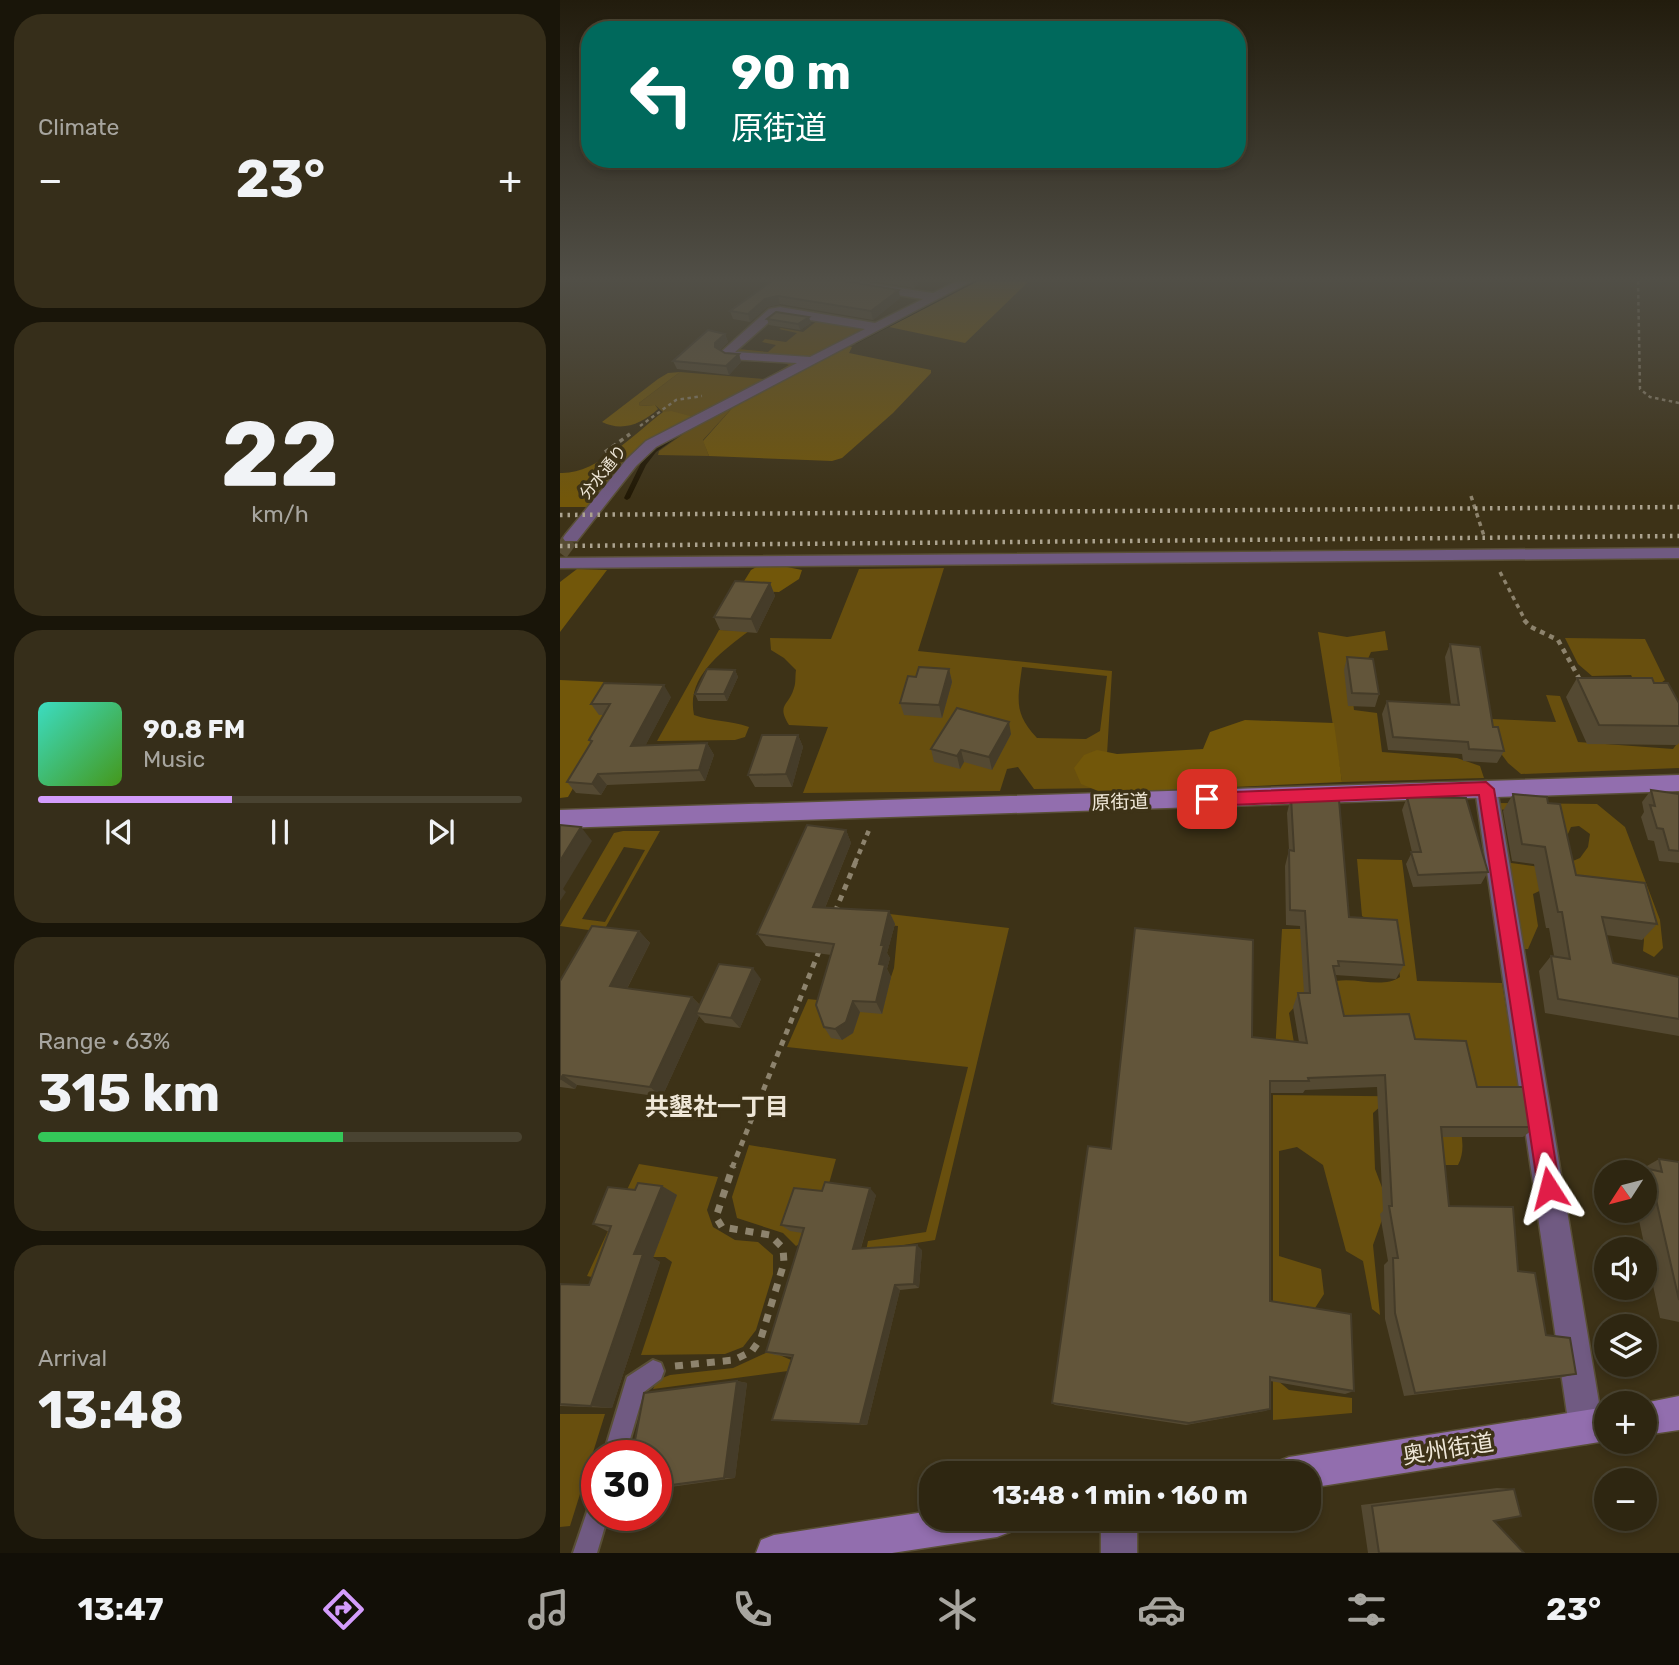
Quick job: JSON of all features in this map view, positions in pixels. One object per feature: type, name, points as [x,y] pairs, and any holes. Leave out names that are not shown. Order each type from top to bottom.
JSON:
[{"type":"street","points":[[726,353],[810,360]]},
{"type":"street","name":"分水通り","points":[[571,538],[631,463],[651,444],[823,353]]},
{"type":"street","points":[[560,564],[1679,553]]},
{"type":"street","name":"原街道","points":[[560,819],[1679,783]]},
{"type":"street","points":[[1486,789],[1594,1414]]},
{"type":"street","points":[[1657,1416],[1679,1413]]},
{"type":"street","name":"奥州街道","points":[[1321,1469],[1594,1426]]},
{"type":"street","points":[[774,1553],[919,1531]]},
{"type":"street","points":[[1119,1531],[1119,1553]]},
{"type":"lane","points":[[619,1440],[635,1385],[653,1371]]},
{"type":"lane","points":[[585,1553],[592,1531]]},
{"type":"path","points":[[1639,353],[1640,389],[1650,397],[1679,403]]},
{"type":"path","points":[[1471,496],[1491,554],[1523,619],[1531,627],[1558,640],[1580,680]]},
{"type":"path","points":[[833,916],[878,809]]},
{"type":"path","points":[[653,1371],[669,1366],[734,1360],[752,1351],[761,1338],[784,1263],[783,1248],[770,1235],[722,1227],[716,1217],[720,1199],[772,1064],[823,941]]},
{"type":"shaded area","points":[[756,353],[816,353],[809,357]]},
{"type":"shaded area","points":[[835,353],[851,353],[931,370],[893,413],[842,458],[832,461],[709,456],[703,441],[734,406]]},
{"type":"shaded area","points":[[787,361],[795,365],[694,417],[663,412],[655,405],[640,406],[639,403],[680,372],[765,379],[789,365],[784,363]]},
{"type":"shaded area","points":[[680,372],[639,403],[640,406],[655,405],[658,409],[645,419],[624,426],[602,422],[658,379],[668,373]]},
{"type":"shaded area","points":[[734,406],[703,440],[709,456],[658,455],[659,451],[696,425]]},
{"type":"shaded area","points":[[671,411],[694,417],[649,441],[591,507],[560,507],[560,473],[574,472],[601,460],[663,412]]},
{"type":"shaded area","points":[[758,566],[782,566],[802,570],[799,579],[779,592],[738,591],[751,570]]},
{"type":"shaded area","points":[[944,568],[918,651],[1112,671],[1105,788],[1034,789],[1018,767],[1007,769],[1000,791],[803,793],[828,727],[789,725],[784,709],[794,688],[796,670],[771,650],[770,638],[831,639],[859,569]],"holes":[[[1022,667],[1107,676],[1100,731],[1086,739],[1037,738],[1024,721],[1019,705]]]},
{"type":"shaded area","points":[[577,569],[607,570],[560,632],[560,582]]},
{"type":"shaded area","points":[[719,630],[749,631],[717,657],[701,677],[695,689],[694,715],[749,727],[745,737],[735,740],[657,741]]},
{"type":"shaded area","points":[[1385,631],[1388,650],[1371,652],[1367,661],[1349,668],[1354,710],[1377,713],[1382,752],[1457,758],[1480,766],[1484,778],[1342,782],[1318,632],[1347,637]]},
{"type":"shaded area","points":[[1565,638],[1645,639],[1665,680],[1658,685],[1679,725],[1679,741],[1638,689],[1631,675],[1592,676],[1578,664]]},
{"type":"shaded area","points":[[560,680],[605,682],[610,688],[611,722],[568,797],[560,798]]},
{"type":"shaded area","points":[[1546,695],[1560,696],[1578,742],[1673,749],[1679,741],[1679,768],[1521,774],[1508,763],[1468,709],[1489,704],[1492,719],[1556,722]]},
{"type":"shaded area","points":[[1245,720],[1334,723],[1342,782],[1103,793],[1081,784],[1074,768],[1084,755],[1097,750],[1117,754],[1203,749],[1210,732]]},
{"type":"shaded area","points":[[1495,803],[1597,804],[1625,827],[1660,920],[1663,948],[1654,957],[1643,951],[1644,940],[1638,914],[1550,886],[1533,894],[1538,926],[1528,949],[1516,949],[1504,862],[1554,869],[1580,858],[1588,847],[1590,834],[1579,826],[1571,827],[1567,836],[1560,841],[1529,812],[1496,809]]},
{"type":"shaded area","points":[[660,831],[603,932],[560,926],[614,833]],"holes":[[[624,847],[645,850],[605,922],[582,919]]]},
{"type":"shaded area","points":[[1357,859],[1402,860],[1417,981],[1502,983],[1520,1093],[1471,1094],[1298,1003],[1289,1013],[1296,1055],[1275,1053],[1282,929],[1304,929],[1327,984],[1345,980],[1383,982],[1400,977],[1393,940],[1362,916]]},
{"type":"shaded area","points":[[847,909],[1009,928],[935,1240],[866,1251],[868,1241],[926,1232],[968,1067],[787,1047],[808,999],[881,1007],[894,968],[898,926],[857,922]]},
{"type":"shaded area","points":[[1273,1095],[1451,1097],[1459,1123],[1462,1149],[1458,1165],[1441,1165],[1382,1105],[1373,1113],[1375,1169],[1388,1203],[1373,1245],[1380,1315],[1372,1309],[1363,1261],[1346,1251],[1323,1165],[1297,1147],[1279,1151],[1279,1256],[1321,1269],[1324,1294],[1315,1308],[1283,1303],[1277,1380],[1289,1390],[1352,1398],[1352,1413],[1273,1420]]},
{"type":"shaded area","points":[[749,1145],[836,1159],[828,1187],[804,1241],[796,1246],[783,1233],[737,1218],[732,1197]]},
{"type":"shaded area","points":[[639,1164],[718,1177],[707,1210],[713,1227],[735,1240],[758,1242],[773,1255],[773,1274],[756,1330],[743,1347],[725,1354],[641,1355],[672,1262],[665,1257],[622,1257],[605,1280],[587,1276]]},
{"type":"shaded area","points":[[770,1351],[810,1368],[653,1389],[657,1380],[670,1375],[733,1368]]},
{"type":"shaded area","points":[[560,1414],[605,1414],[597,1440],[581,1440],[581,1491],[570,1526],[560,1527]]},
{"type":"building","points":[[681,353],[739,354],[726,366],[673,361]]},
{"type":"building","points":[[735,581],[770,583],[751,619],[714,617]]},
{"type":"building","points":[[1450,644],[1480,647],[1493,727],[1498,727],[1504,751],[1469,749],[1468,742],[1393,737],[1387,701],[1459,705]]},
{"type":"building","points":[[1347,657],[1373,659],[1379,694],[1352,693]]},
{"type":"building","points":[[919,667],[949,669],[939,705],[900,703],[908,676],[916,677]]},
{"type":"building","points":[[707,669],[735,670],[724,694],[695,694]]},
{"type":"building","points":[[1577,678],[1652,678],[1654,683],[1668,683],[1679,703],[1679,726],[1599,725]]},
{"type":"building","points":[[604,683],[664,685],[631,746],[707,743],[699,770],[598,774],[592,784],[567,782],[610,704],[591,704]]},
{"type":"building","points":[[957,708],[1009,722],[989,757],[961,750],[957,756],[931,749]]},
{"type":"building","points":[[762,735],[798,735],[786,774],[748,775]]},
{"type":"building","points":[[1651,790],[1679,794],[1679,851],[1669,850],[1663,829],[1657,828],[1650,805],[1655,806]]},
{"type":"building","points":[[1513,794],[1547,797],[1548,803],[1560,804],[1576,875],[1645,883],[1657,924],[1602,917],[1613,963],[1679,977],[1679,1019],[1558,999],[1551,956],[1570,959],[1562,912],[1558,912],[1545,847],[1522,844]]},
{"type":"building","points":[[1291,797],[1339,800],[1349,917],[1397,920],[1404,965],[1338,961],[1339,966],[1333,966],[1344,1016],[1409,1014],[1415,1039],[1466,1041],[1477,1087],[1524,1087],[1536,1127],[1441,1127],[1449,1206],[1513,1207],[1518,1271],[1535,1273],[1546,1335],[1570,1338],[1576,1374],[1415,1393],[1395,1313],[1393,1258],[1398,1258],[1389,1206],[1392,1206],[1385,1075],[1308,1078],[1309,1081],[1270,1081],[1270,1301],[1351,1314],[1354,1391],[1270,1377],[1270,1409],[1189,1423],[1052,1403],[1088,1146],[1111,1149],[1135,928],[1253,940],[1252,1037],[1307,1043],[1298,993],[1310,993],[1305,911],[1290,910],[1289,850],[1294,851]]},
{"type":"building","points":[[1407,797],[1466,798],[1488,872],[1418,875],[1411,852],[1421,852]]},
{"type":"building","points":[[560,825],[581,827],[560,861]]},
{"type":"building","points":[[807,825],[846,830],[813,907],[889,911],[879,964],[885,965],[876,1002],[853,1001],[846,1022],[835,1029],[824,1027],[816,1005],[834,944],[757,934]]},
{"type":"building","points":[[592,926],[639,931],[610,986],[692,997],[650,1087],[563,1075],[560,1079],[560,981]]},
{"type":"building","points":[[719,964],[753,968],[731,1018],[696,1013]]},
{"type":"building","points":[[1659,1159],[1679,1162],[1679,1300],[1657,1204],[1657,1171],[1662,1172]]},
{"type":"building","points":[[825,1182],[870,1188],[853,1249],[917,1245],[914,1284],[895,1285],[860,1424],[772,1420],[793,1355],[766,1352],[804,1228],[781,1225],[794,1188],[822,1191]]},
{"type":"building","points":[[638,1183],[662,1186],[634,1254],[643,1254],[591,1406],[560,1404],[560,1284],[589,1285],[611,1226],[593,1224],[608,1187],[635,1190]]},
{"type":"building","points":[[737,1381],[724,1478],[672,1485],[672,1440],[635,1440],[644,1393]]},
{"type":"building","points":[[1514,1489],[1521,1516],[1494,1521],[1524,1553],[1379,1553],[1372,1506]]},
{"type":"waterway","points":[[627,498],[643,464],[654,451],[677,435]]},
{"type":"tunnel","points":[[560,553],[571,538]]},
{"type":"railway","points":[[560,515],[1679,507]]},
{"type":"railway","points":[[560,546],[1679,536]]},
{"type":"district","name":"共墾社一丁目","points":[[717,1107]]},
{"type":"route","points":[[1207,799],[1486,789],[1549,1188]]}]
